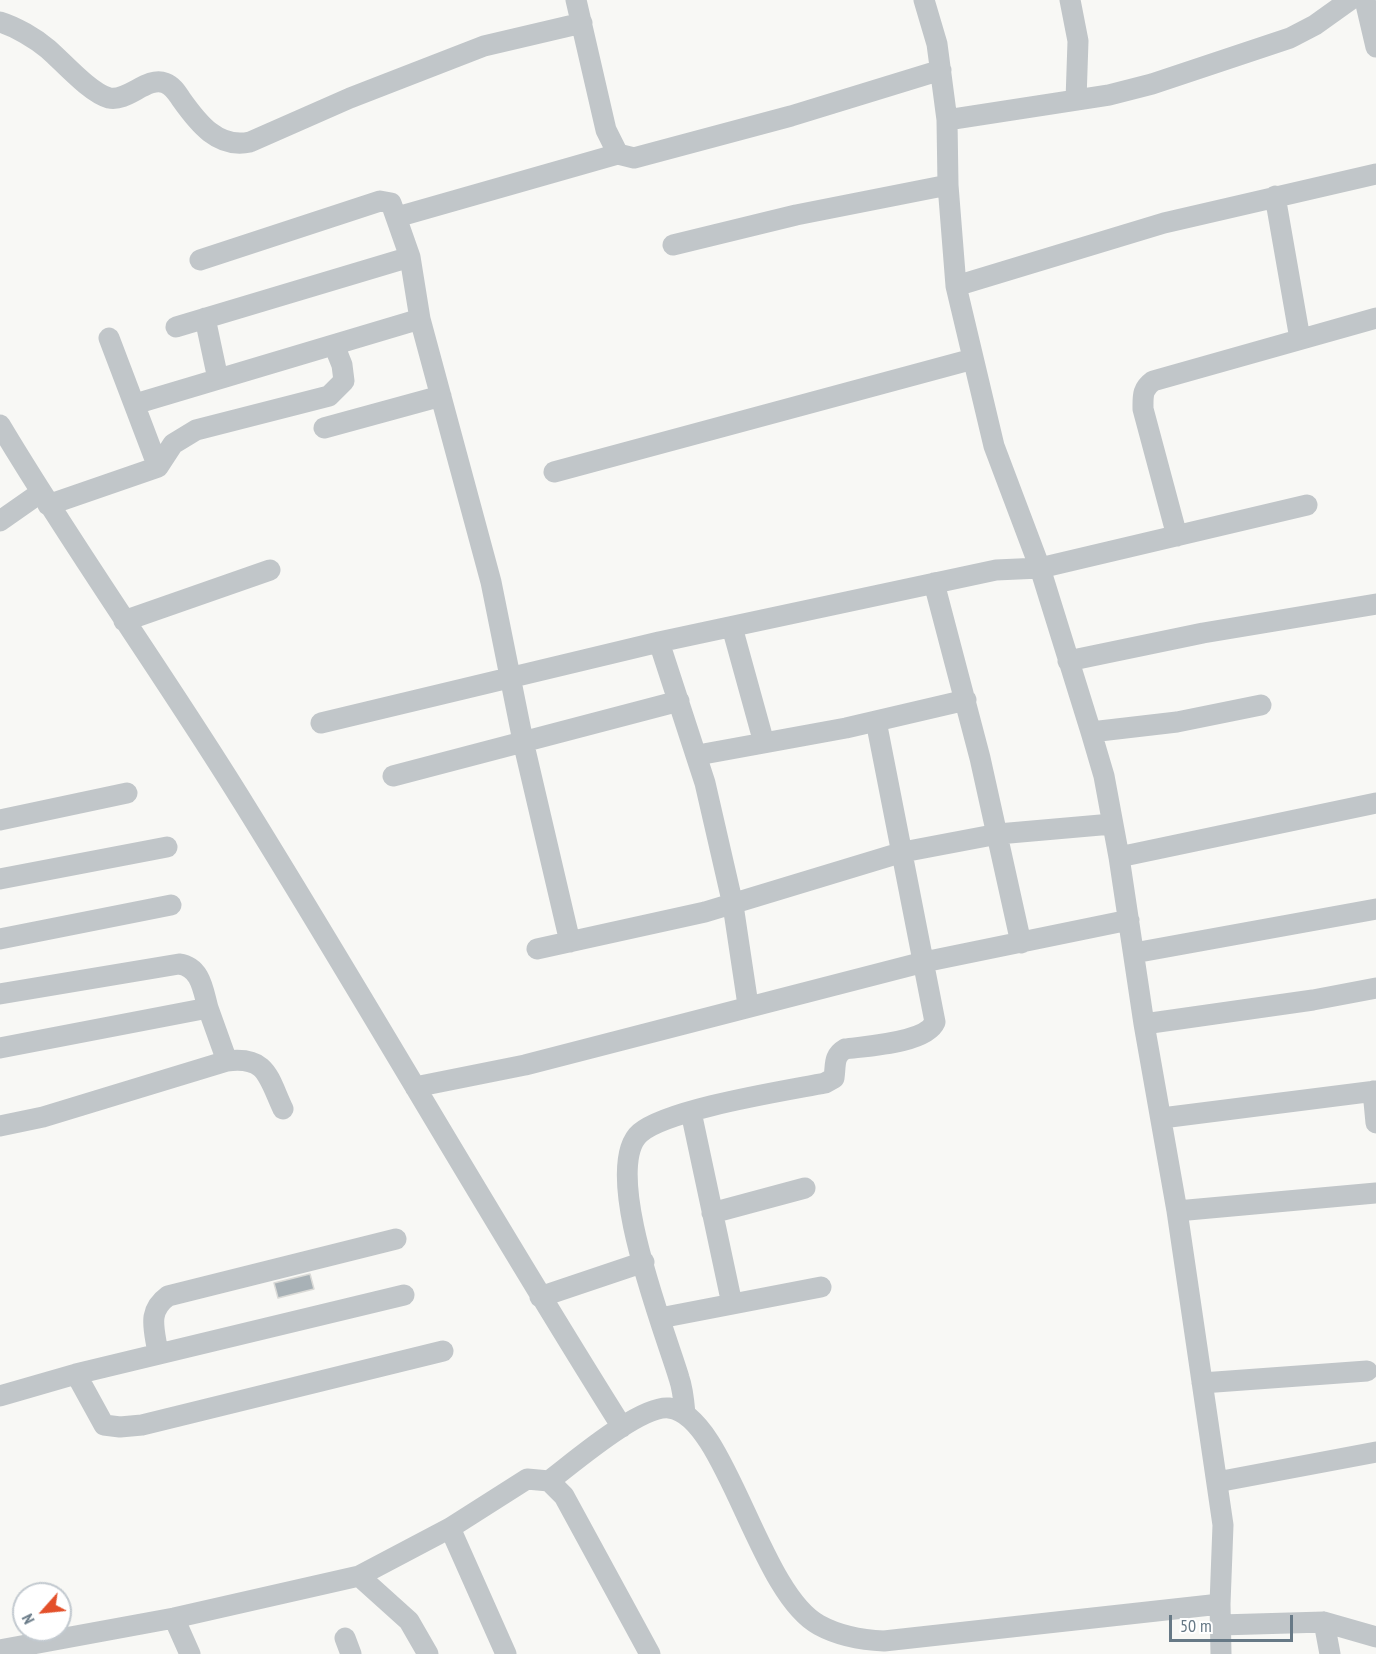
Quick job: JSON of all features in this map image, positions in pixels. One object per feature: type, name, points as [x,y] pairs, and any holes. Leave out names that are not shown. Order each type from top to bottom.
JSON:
[{"type":"street","points":[[576,0],[606,130],[618,154]]},
{"type":"street","points":[[924,0],[937,44],[947,120],[948,185],[956,286],[994,446],[1040,568],[1104,776],[1119,857],[1144,1024],[1177,1211],[1223,1525],[1221,1654]]},
{"type":"street","points":[[1070,0],[1078,41],[1076,100]]},
{"type":"street","points":[[947,120],[1076,100],[1152,84],[1290,38],[1315,25],[1350,0]]},
{"type":"street","points":[[1365,0],[1376,47]]},
{"type":"street","points":[[0,22],[45,47],[78,76],[110,98],[119,98],[157,82],[165,83],[173,88],[197,121],[211,134],[238,145],[484,46],[582,23]]},
{"type":"street","points":[[397,218],[552,175],[618,154],[634,158],[791,116],[941,70]]},
{"type":"street","points":[[956,286],[1164,223],[1376,174]]},
{"type":"street","points":[[673,245],[796,215],[948,185]]},
{"type":"street","points":[[1275,196],[1300,339]]},
{"type":"street","points":[[200,260],[380,201],[391,203],[410,257],[420,319],[491,582],[523,741],[570,942]]},
{"type":"street","points":[[176,327],[410,257]]},
{"type":"street","points":[[205,318],[218,379]]},
{"type":"street","points":[[1177,536],[1143,409],[1143,394],[1146,386],[1153,381],[1376,318]]},
{"type":"street","points":[[135,404],[420,319]]},
{"type":"street","points":[[110,338],[158,467]]},
{"type":"street","points":[[0,521],[44,499],[158,467],[173,444],[196,430],[329,396],[344,381],[342,365],[334,345]]},
{"type":"street","points":[[554,472],[973,359]]},
{"type":"street","points":[[324,428],[441,396]]},
{"type":"street","points":[[0,425],[44,499],[237,792],[540,1297],[622,1427]]},
{"type":"street","points":[[321,723],[510,680],[659,642],[1015,567],[1040,568],[1307,505]]},
{"type":"street","points":[[124,621],[270,570]]},
{"type":"street","points":[[934,583],[966,700],[1021,943]]},
{"type":"street","points":[[1068,661],[1203,633],[1376,604]]},
{"type":"street","points":[[732,627],[764,743]]},
{"type":"street","points":[[659,642],[698,755],[733,905],[748,1005]]},
{"type":"street","points":[[698,755],[876,721],[966,700]]},
{"type":"street","points":[[393,776],[679,701]]},
{"type":"street","points":[[1091,732],[1177,722],[1261,705]]},
{"type":"street","points":[[685,1414],[680,1380],[644,1262],[626,1185],[626,1163],[631,1145],[639,1133],[654,1123],[691,1112],[825,1083],[834,1078],[835,1060],[845,1049],[918,1037],[926,1033],[934,1022],[876,721]]},
{"type":"street","points":[[0,820],[127,793]]},
{"type":"street","points":[[1119,857],[1376,803]]},
{"type":"street","points":[[537,949],[733,905],[903,852],[998,834],[1112,824]]},
{"type":"street","points":[[0,879],[168,847]]},
{"type":"street","points":[[0,939],[171,905]]},
{"type":"street","points":[[1134,953],[1376,909]]},
{"type":"street","points":[[415,1088],[525,1065],[748,1005],[924,962],[1129,920]]},
{"type":"street","points":[[0,994],[179,964],[192,968],[199,976],[226,1061]]},
{"type":"street","points":[[1144,1024],[1313,1000],[1376,988]]},
{"type":"street","points":[[0,1048],[208,1008]]},
{"type":"street","points":[[0,1126],[43,1117],[226,1061],[246,1059],[259,1064],[283,1109]]},
{"type":"street","points":[[1162,1118],[1374,1091],[1376,1123]]},
{"type":"street","points":[[691,1112],[732,1304]]},
{"type":"street","points":[[712,1213],[805,1188]]},
{"type":"street","points":[[1177,1211],[1376,1193]]},
{"type":"street","points":[[158,1354],[154,1310],[168,1296],[396,1239]]},
{"type":"street","points":[[540,1297],[644,1262]]},
{"type":"street","points":[[660,1318],[821,1287]]},
{"type":"street","points":[[0,1396],[76,1374],[404,1295]]},
{"type":"street","points":[[76,1374],[104,1425],[120,1427],[142,1425],[443,1351]]},
{"type":"street","points":[[1202,1383],[1367,1371]]},
{"type":"street","points":[[549,1481],[622,1427],[651,1410],[668,1408],[685,1414],[707,1438],[730,1480],[756,1539],[800,1610],[817,1624],[842,1635],[862,1640],[884,1641],[1220,1615],[1324,1622],[1376,1637]]},
{"type":"street","points":[[1217,1482],[1376,1452]]},
{"type":"street","points":[[0,1650],[174,1618],[359,1576],[450,1528],[520,1483],[534,1478],[549,1481],[564,1496],[650,1654]]},
{"type":"street","points":[[450,1528],[506,1654]]},
{"type":"street","points":[[359,1576],[409,1621],[428,1654]]},
{"type":"street","points":[[174,1618],[190,1654]]},
{"type":"street","points":[[1324,1622],[1330,1654]]},
{"type":"building","points":[[310,1274],[314,1289],[278,1298],[274,1283]]}]
